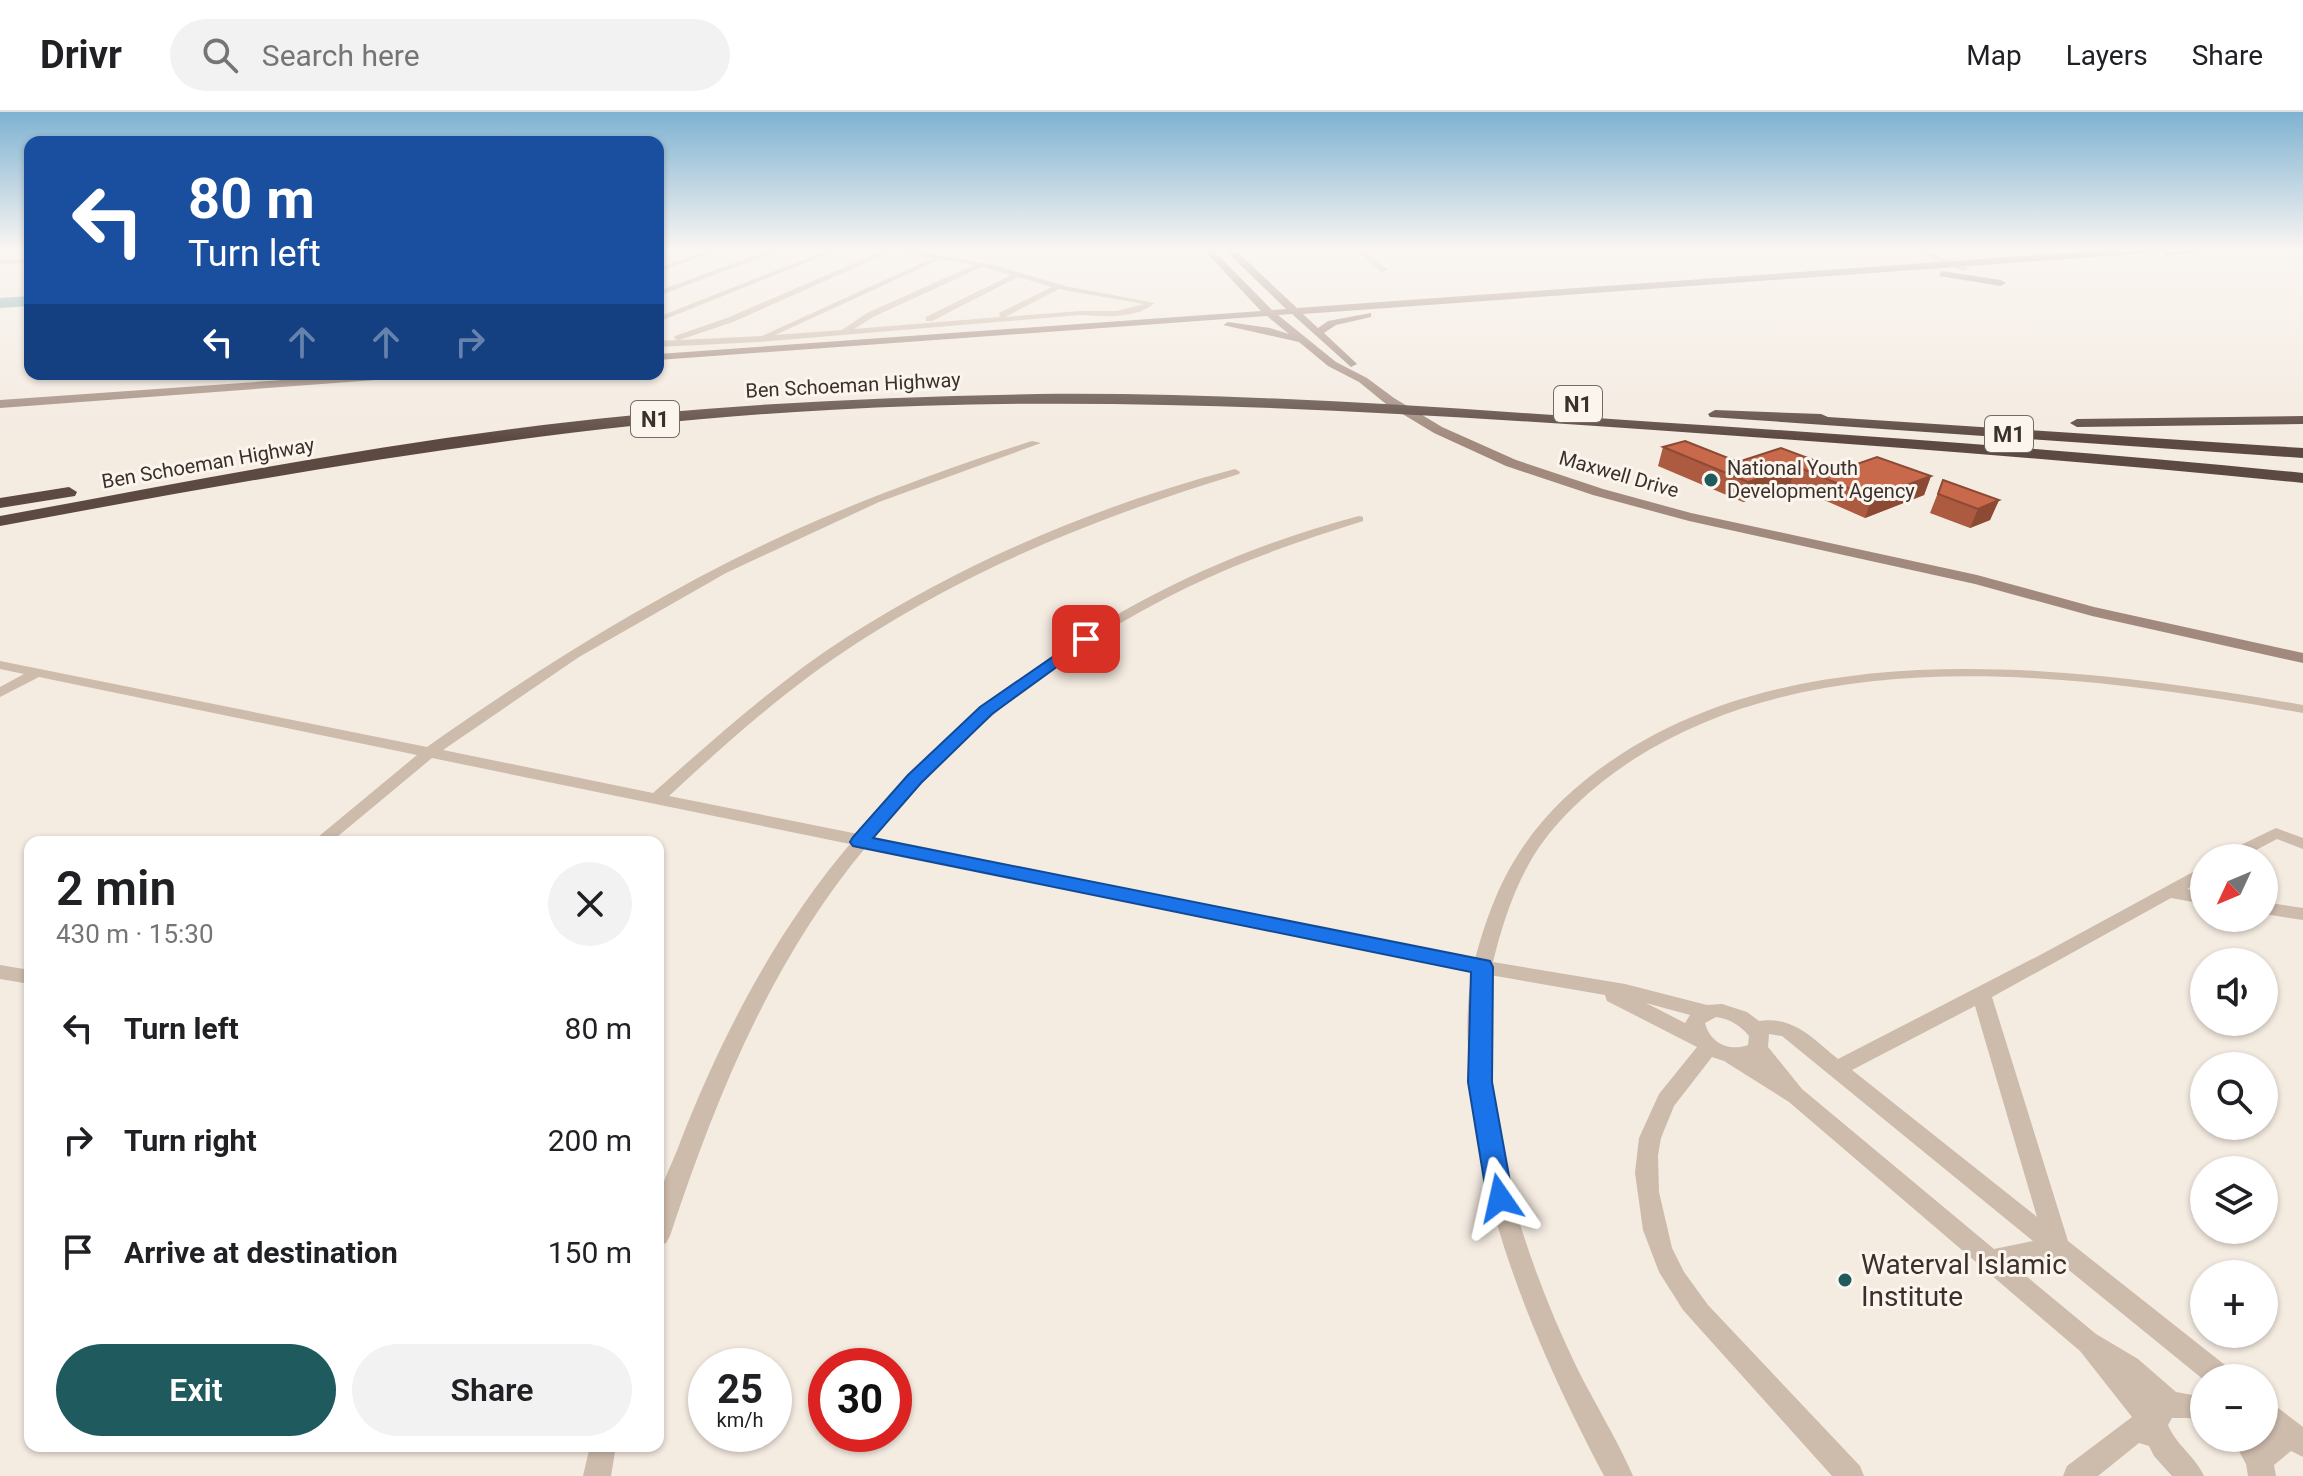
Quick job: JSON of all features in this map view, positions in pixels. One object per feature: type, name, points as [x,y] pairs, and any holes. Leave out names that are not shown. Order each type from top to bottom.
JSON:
[{"type":"highway","name":"Ben Schoeman Highway","points":[[0,503],[441,431],[719,398],[993,383],[1320,397],[1716,422]]},
{"type":"highway","name":"Ben Schoeman Highway","points":[[0,521],[322,463],[572,428],[718,412],[987,399],[1320,397]]},
{"type":"highway","name":"Ben Schoeman Highway","points":[[1442,404],[1521,400]]},
{"type":"highway","points":[[1693,412],[1716,422],[2303,478]]},
{"type":"highway","points":[[1716,422],[2047,423],[2303,418]]},
{"type":"highway","name":"M1","points":[[1716,422],[2303,453]]},
{"type":"highway","name":"M1","points":[[1716,422],[2303,465]]},
{"type":"main road","points":[[1211,317],[1232,312]]},
{"type":"main road","points":[[664,357],[1279,312]]},
{"type":"main road","name":"Maxwell Drive","points":[[1293,312],[1352,364],[1363,380]]},
{"type":"main road","points":[[729,352],[982,343],[1303,320],[1356,312]]},
{"type":"main road","points":[[1318,333],[1332,323],[1363,312]]},
{"type":"main road","name":"Maxwell Drive","points":[[1269,313],[1320,354],[1438,430],[1511,463],[1574,485],[1702,520],[1977,580],[2092,611],[2303,658]]},
{"type":"main road","points":[[1228,325],[1280,333],[1320,354]]},
{"type":"main road","points":[[0,404],[333,380]]},
{"type":"main road","name":"Maxwell Drive","points":[[1977,580],[2003,581],[2303,645]]},
{"type":"street","points":[[664,342],[749,312]]},
{"type":"street","points":[[759,339],[816,312]]},
{"type":"street","points":[[845,331],[877,312]]},
{"type":"street","points":[[921,324],[945,312]]},
{"type":"street","points":[[994,319],[1008,312]]},
{"type":"street","points":[[664,344],[1135,312]]},
{"type":"street","points":[[327,836],[431,751],[556,666],[741,559],[875,499],[1036,443]]},
{"type":"street","points":[[657,798],[725,736],[803,674],[890,617],[982,567],[1067,529],[1235,472]]},
{"type":"street","points":[[664,1218],[688,1147],[736,1039],[771,971],[817,900],[860,842],[915,779],[986,711],[1069,649],[1178,587],[1257,553],[1359,519]]},
{"type":"street","points":[[0,665],[431,751],[860,842],[1482,967],[1625,991],[1705,1012],[1715,1010],[1737,1015],[1796,1096]]},
{"type":"street","points":[[0,693],[38,672]]},
{"type":"street","points":[[1619,1476],[1548,1335],[1500,1198],[1480,1082],[1482,967],[1515,874],[1537,839],[1578,794],[1649,742],[1684,725],[1761,699],[1883,677],[2027,674],[2138,683],[2303,709]]},
{"type":"street","points":[[2255,844],[2276,833],[2303,844]]},
{"type":"street","points":[[1836,1069],[2190,880]]},
{"type":"street","points":[[2168,892],[2190,896]]},
{"type":"street","points":[[2278,910],[2303,914]]},
{"type":"street","points":[[0,972],[24,976]]},
{"type":"street","points":[[1598,988],[1714,1047],[1796,1096],[2087,1342],[2161,1421],[2173,1461],[2190,1476]]},
{"type":"street","points":[[1981,994],[2058,1247]]},
{"type":"street","points":[[1705,1012],[1695,1023],[1714,1047],[1742,1056],[1757,1039],[1776,1026],[1789,1031],[2204,1364]]},
{"type":"street","points":[[1714,1047],[1672,1090],[1650,1140],[1648,1172],[1651,1214],[1661,1247],[1676,1280],[1707,1322],[1850,1476]]},
{"type":"street","points":[[1990,1260],[2058,1247]]},
{"type":"street","points":[[2077,1476],[2135,1429],[2190,1411]]},
{"type":"street","points":[[2255,1458],[2297,1439],[2278,1424]]},
{"type":"street","points":[[597,1476],[602,1452]]},
{"type":"building","points":[[1685,441],[1738,462],[1781,448],[1840,470],[1877,457],[1931,476],[1872,498],[1796,466],[1748,482],[1663,447]]},
{"type":"building","points":[[1943,480],[1999,500],[1978,509],[1938,494]]},
{"type":"place","name":"National Youth Development Agency","points":[[1711,480]]},
{"type":"place","name":"Waterval Islamic Institute","points":[[1845,1280]]},
{"type":"route","points":[[1086,639],[1033,674],[986,711],[915,779],[860,842],[1482,967],[1480,1082],[1500,1198]]}]
